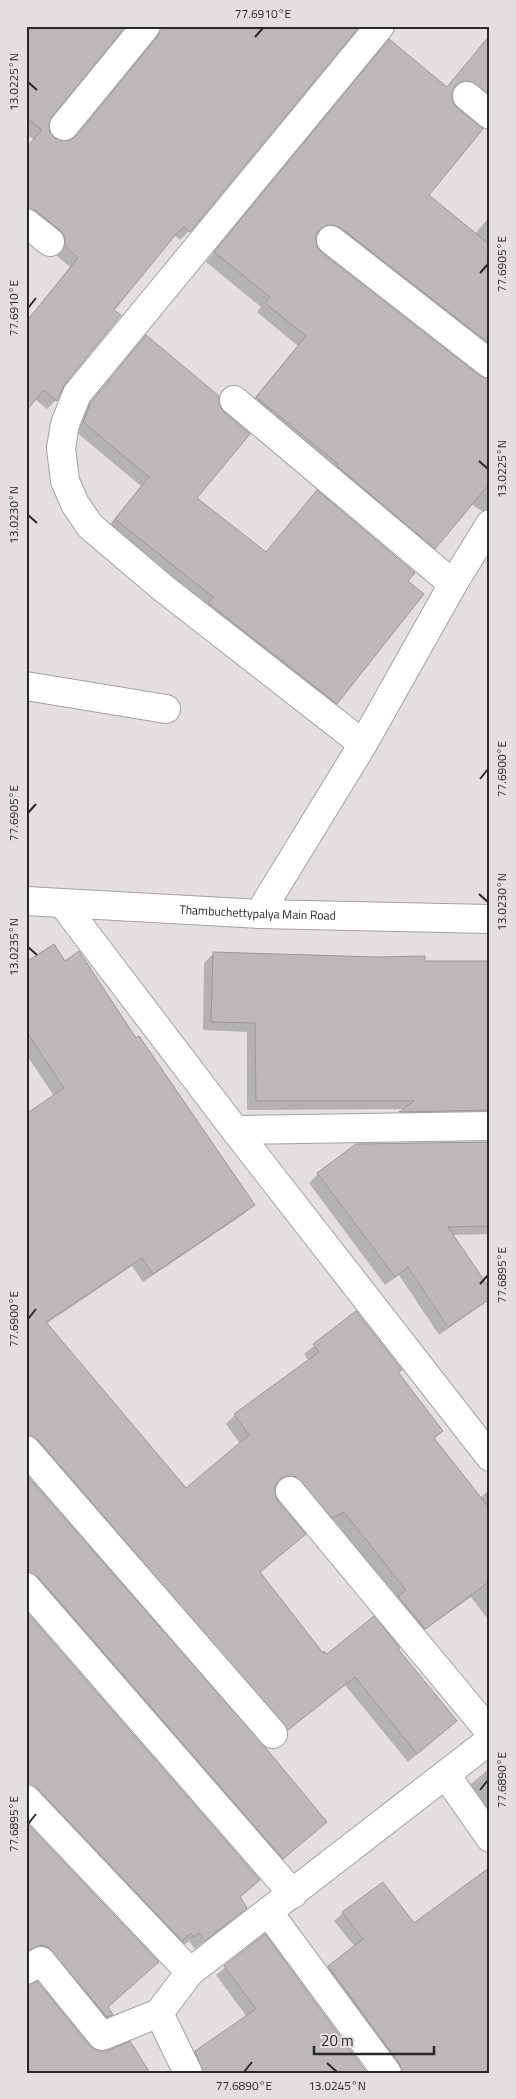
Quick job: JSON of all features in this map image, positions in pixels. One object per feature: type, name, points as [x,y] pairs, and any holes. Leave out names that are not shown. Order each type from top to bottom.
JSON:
[{"type":"street","points":[[64,126],[146,26]]},
{"type":"street","points":[[363,744],[163,588],[90,526],[75,504],[65,482],[61,448],[65,424],[77,394],[380,26]]},
{"type":"street","points":[[467,96],[490,115]]},
{"type":"street","points":[[26,223],[50,242]]},
{"type":"street","points":[[331,240],[490,364]]},
{"type":"street","points":[[234,400],[453,584]]},
{"type":"street","points":[[259,914],[363,744],[453,584],[490,524]]},
{"type":"street","points":[[26,686],[166,709]]},
{"type":"street","name":"Thambuchettypalya Main Road","points":[[26,901],[259,914],[490,919]]},
{"type":"street","points":[[64,904],[235,1130],[490,1457]]},
{"type":"street","points":[[235,1130],[490,1126]]},
{"type":"street","points":[[26,1450],[273,1734]]},
{"type":"street","points":[[290,1491],[490,1732]]},
{"type":"street","points":[[26,1587],[293,1894]]},
{"type":"street","points":[[26,1970],[41,1961],[102,2036],[159,2013],[190,1972],[490,1740]]},
{"type":"street","points":[[446,1774],[490,1838]]},
{"type":"street","points":[[26,1799],[190,1972]]},
{"type":"street","points":[[269,1912],[387,2073]]},
{"type":"street","points":[[159,2013],[188,2073]]},
{"type":"building","points":[[26,26],[126,26],[52,117],[49,124],[50,132],[55,138],[62,141],[70,140],[76,136],[158,36],[161,26],[360,26],[190,232],[184,227],[177,233],[114,310],[121,315],[65,384],[57,401],[44,390],[26,411],[26,322],[78,258],[65,246],[65,237],[60,230],[36,211],[26,208],[26,148],[42,130],[26,118]]},
{"type":"building","points":[[490,35],[490,95],[469,81],[461,82],[455,86],[452,94],[453,102],[457,108],[483,129],[429,195],[490,245],[490,344],[341,228],[333,225],[325,226],[318,231],[316,238],[317,246],[321,252],[480,376],[490,379],[490,483],[435,549],[337,466],[338,464],[256,397],[306,336],[265,303],[270,297],[214,252],[389,39],[447,87]]},
{"type":"building","points":[[146,335],[219,396],[219,405],[224,412],[250,434],[197,498],[266,552],[317,490],[415,573],[408,581],[424,594],[337,704],[208,603],[213,597],[115,519],[149,477],[83,422],[91,402]]},
{"type":"building","points":[[54,944],[65,961],[79,951],[136,1038],[139,1036],[255,1205],[153,1274],[142,1258],[46,1322],[186,1488],[249,1435],[234,1414],[319,1352],[313,1344],[356,1311],[402,1370],[398,1372],[443,1431],[434,1438],[490,1509],[490,1581],[425,1629],[398,1596],[406,1590],[344,1512],[332,1518],[296,1477],[287,1476],[280,1479],[275,1486],[275,1494],[278,1501],[306,1534],[260,1572],[323,1653],[324,1651],[327,1654],[374,1616],[400,1648],[398,1649],[457,1721],[417,1754],[355,1677],[288,1730],[38,1440],[26,1435],[26,1114],[64,1088],[26,1031],[26,962]]},
{"type":"building","points":[[213,952],[376,957],[425,956],[425,961],[490,961],[490,1110],[399,1112],[414,1101],[256,1101],[255,1023],[211,1022]]},
{"type":"building","points":[[490,1142],[490,1226],[448,1227],[490,1289],[490,1299],[448,1327],[408,1267],[395,1277],[317,1173],[356,1144]]},
{"type":"building","points":[[26,1474],[265,1747],[327,1822],[283,1859],[38,1577],[26,1572]]},
{"type":"building","points":[[26,1611],[260,1880],[240,1897],[247,1908],[205,1941],[199,1933],[194,1937],[191,1933],[182,1941],[37,1788],[26,1784]]},
{"type":"building","points":[[26,1822],[159,1962],[108,2007],[113,2015],[107,2017],[48,1947],[40,1945],[26,1952]]},
{"type":"building","points":[[490,1867],[490,2073],[402,2073],[400,2064],[328,1966],[363,1939],[342,1912],[383,1882],[414,1923]]},
{"type":"building","points":[[265,1934],[367,2073],[203,2073],[195,2051],[256,2009],[224,1966]]},
{"type":"building","points":[[37,1981],[90,2046],[99,2051],[107,2051],[130,2041],[150,2073],[26,2073],[26,1986]]}]
